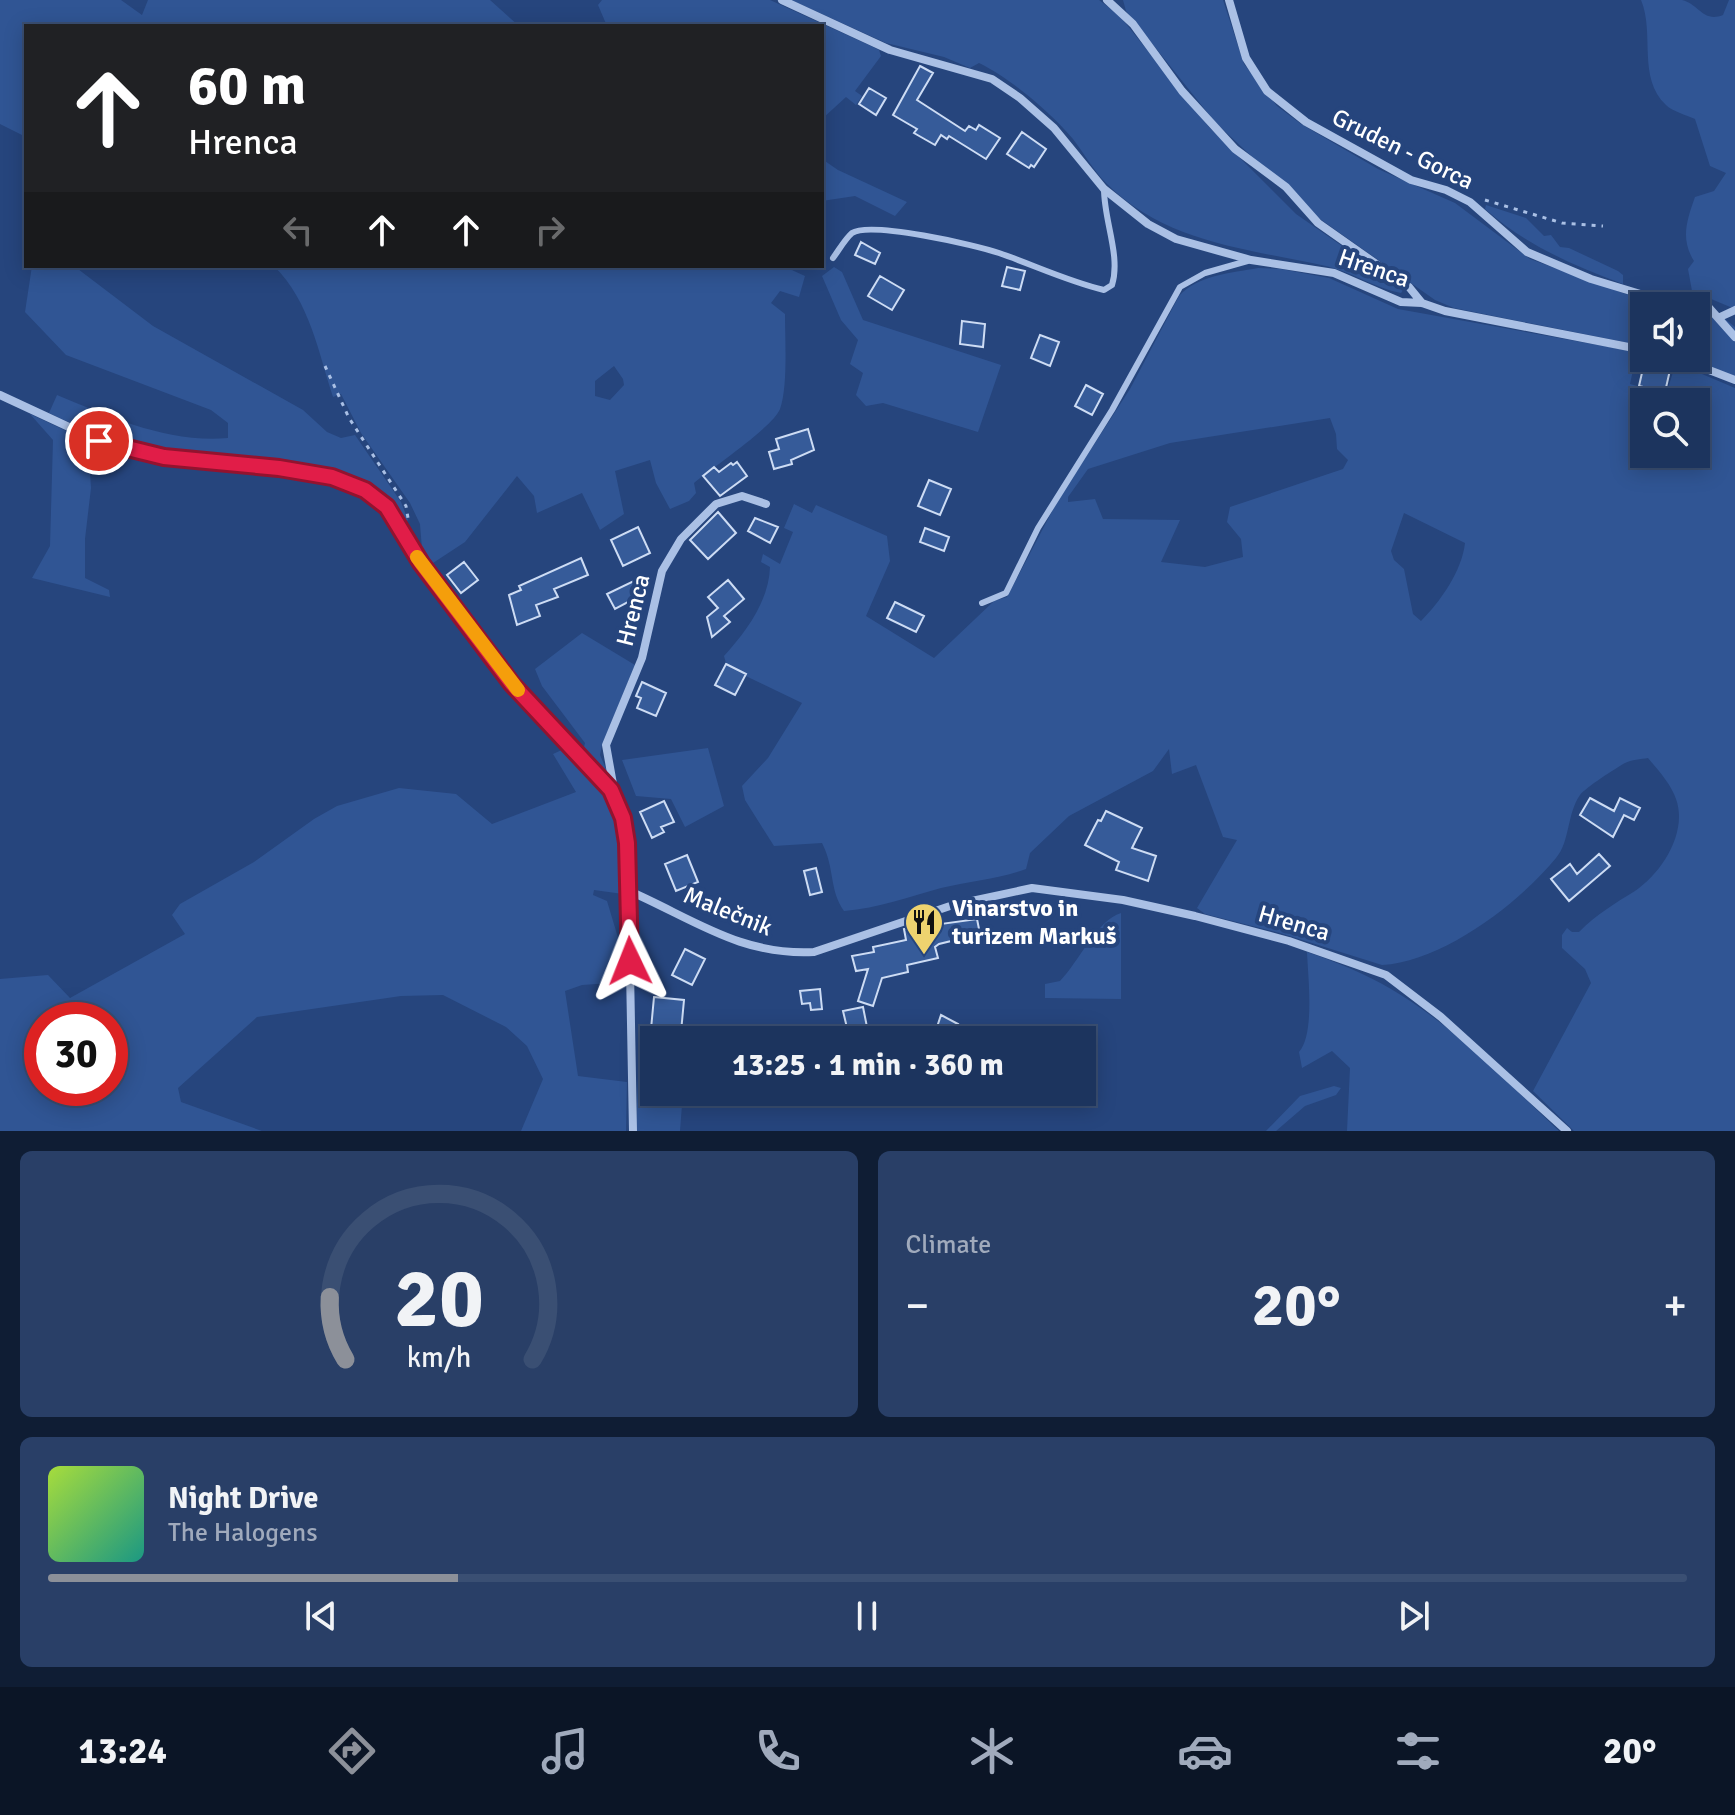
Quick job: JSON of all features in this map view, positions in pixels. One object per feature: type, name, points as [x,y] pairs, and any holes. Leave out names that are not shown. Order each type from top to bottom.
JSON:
[{"type":"street","name":"Hrenca","points":[[782,0],[890,50],[992,79],[1020,98],[1054,128],[1104,189],[1148,224],[1176,239],[1251,260],[1334,273],[1401,302],[1422,303],[1445,311],[1630,347]]},
{"type":"street","points":[[1107,0],[1133,24],[1182,91],[1225,139],[1286,187],[1318,223],[1409,287],[1422,303]]},
{"type":"street","name":"Gruden - Gorca","points":[[1229,0],[1246,58],[1267,91],[1306,122],[1411,180],[1446,190],[1470,202],[1527,252],[1591,279],[1647,296],[1674,295],[1703,301],[1735,337]]},
{"type":"street","points":[[1720,317],[1735,310]]},
{"type":"street","points":[[1710,370],[1735,380]]},
{"type":"street","name":"Hrenca","points":[[0,395],[99,441],[164,457],[279,468],[332,477],[365,490],[387,507],[439,588],[512,684],[611,790],[623,818],[628,863],[627,890]]},
{"type":"street","name":"Hrenca","points":[[611,790],[613,784],[606,745],[642,658],[662,571],[681,539],[716,504],[742,496],[766,504]]},
{"type":"street","name":"Hrenca","points":[[953,905],[1032,888],[1123,900],[1289,941],[1362,965],[1386,975],[1441,1017],[1567,1131]]},
{"type":"street","points":[[627,890],[633,1024],[633,1131]]},
{"type":"street","name":"Malečnik","points":[[627,890],[738,942],[770,952],[814,952],[953,905]]},
{"type":"lane","points":[[833,258],[853,233],[866,229],[932,236],[997,252],[1031,267],[1104,290],[1112,285],[1117,269],[1107,225],[1104,189]]},
{"type":"lane","points":[[982,603],[1006,593],[1038,528],[1112,410],[1180,287],[1205,273],[1251,260]]},
{"type":"path","points":[[1470,202],[1482,199],[1562,223],[1603,226]]},
{"type":"path","points":[[325,366],[349,418],[406,506],[406,537]]},
{"type":"shaded area","points":[[0,0],[121,0],[142,15],[148,0],[490,0],[517,24],[24,24],[24,136],[0,124]]},
{"type":"shaded area","points":[[602,0],[770,0],[822,24],[606,24],[598,5]]},
{"type":"shaded area","points":[[791,0],[1099,0],[1119,15],[1209,127],[1296,214],[1404,289],[1401,293],[1391,291],[1326,266],[1209,241],[1154,219],[1106,183],[1064,129],[991,69],[979,63],[970,68],[944,57],[886,43]]},
{"type":"shaded area","points":[[1123,0],[1223,0],[1244,64],[1277,106],[1301,124],[1378,169],[1455,203],[1530,259],[1630,296],[1630,343],[1454,308],[1435,300],[1313,214],[1215,122],[1126,11]]},
{"type":"shaded area","points":[[1641,0],[1682,0],[1706,15],[1716,17],[1723,15],[1729,0],[1735,0],[1735,309],[1710,299],[1710,292],[1692,291],[1688,269],[1694,261],[1686,237],[1690,214],[1695,197],[1714,191],[1726,173],[1710,166],[1695,119],[1675,111],[1657,94],[1649,69],[1645,13]]},
{"type":"shaded area","points":[[824,25],[879,50],[881,56],[855,91],[862,96],[856,105],[846,97],[824,117]]},
{"type":"shaded area","points":[[824,160],[907,202],[895,216],[855,196],[824,201]]},
{"type":"shaded area","points":[[1486,205],[1526,218],[1544,236],[1551,235],[1560,247],[1569,248],[1618,271],[1623,275],[1623,284],[1533,244],[1485,209]]},
{"type":"shaded area","points":[[834,267],[842,272],[863,320],[1001,365],[978,432],[883,403],[866,406],[856,395],[863,373],[850,364],[858,340],[841,320],[822,276]]},
{"type":"shaded area","points":[[32,268],[77,268],[153,326],[303,410],[327,432],[341,438],[355,435],[401,502],[408,520],[405,523],[386,499],[360,481],[330,470],[297,463],[149,448],[105,436],[49,413],[57,395],[162,433],[205,439],[228,438],[228,423],[211,410],[66,355],[25,312]]},
{"type":"shaded area","points":[[276,268],[787,268],[805,276],[799,297],[780,291],[771,303],[785,314],[785,376],[780,409],[754,436],[694,483],[696,493],[689,501],[670,509],[656,483],[650,460],[615,471],[624,514],[600,530],[582,493],[537,513],[534,496],[517,476],[465,542],[433,563],[422,549],[420,524],[410,503],[361,433],[341,394],[333,397],[305,311]],"holes":[[[614,366],[624,385],[610,400],[595,396],[595,381]]]},
{"type":"shaded area","points":[[1258,268],[1329,278],[1398,309],[1630,351],[1630,372],[1633,372],[1630,384],[1644,388],[1630,388],[1630,468],[1710,468],[1710,388],[1668,388],[1673,372],[1697,372],[1735,388],[1735,1131],[1574,1131],[1533,1091],[1591,983],[1585,969],[1562,948],[1562,935],[1567,928],[1579,932],[1645,883],[1663,863],[1675,838],[1679,812],[1676,799],[1668,783],[1648,758],[1625,763],[1580,795],[1561,851],[1540,876],[1500,911],[1454,942],[1405,961],[1382,965],[1280,933],[1205,914],[1197,908],[1237,840],[1223,837],[1196,765],[1172,774],[1169,749],[1153,771],[1069,816],[1030,853],[1026,869],[857,910],[844,911],[839,903],[822,843],[774,846],[745,800],[742,786],[768,758],[802,703],[727,667],[724,656],[761,604],[770,567],[761,562],[763,554],[780,564],[793,532],[784,528],[794,504],[812,513],[816,505],[887,536],[890,561],[866,616],[934,658],[994,601],[1007,597],[1058,500],[1130,389],[1179,296],[1196,283]],"holes":[[[1330,418],[1337,449],[1348,460],[1343,469],[1230,507],[1227,522],[1241,539],[1243,557],[1205,567],[1161,562],[1180,520],[1103,519],[1095,499],[1068,502],[1068,497],[1088,469],[1170,443]],[[1404,513],[1465,543],[1460,564],[1449,585],[1421,621],[1413,614],[1404,569],[1394,560],[1391,551]]]},
{"type":"shaded area","points":[[1710,308],[1735,327],[1735,378],[1710,366]]},
{"type":"shaded area","points":[[30,414],[88,441],[91,488],[85,539],[85,578],[109,590],[110,597],[32,578],[50,546],[53,440]]},
{"type":"shaded area","points":[[582,633],[635,665],[602,745],[600,755],[610,778],[607,780],[583,751],[585,743],[542,686],[535,669]]},
{"type":"shaded area","points":[[566,748],[606,797],[614,814],[623,850],[623,894],[594,890],[593,895],[607,901],[622,951],[625,982],[582,985],[565,991],[578,1076],[627,1082],[626,1131],[521,1131],[543,1079],[527,1046],[506,1027],[443,995],[401,996],[257,1017],[178,1088],[181,1102],[262,1131],[0,1131],[0,979],[48,975],[70,998],[185,934],[172,915],[180,904],[254,862],[337,806],[399,788],[456,794],[492,824],[576,792],[553,754]]},
{"type":"shaded area","points":[[708,748],[724,806],[685,827],[671,799],[636,796],[622,760]]},
{"type":"shaded area","points":[[1121,913],[1121,999],[1045,998],[1045,984],[1060,981],[1104,924]]},
{"type":"shaded area","points":[[1307,952],[1371,978],[1414,1003],[1479,1055],[1559,1131],[1347,1131],[1350,1068],[1332,1051],[1302,1068],[1299,1052],[1304,1044],[1309,1019]]},
{"type":"shaded area","points":[[640,1048],[640,1106],[682,1106],[680,1131],[636,1131]]},
{"type":"shaded area","points":[[1334,1086],[1341,1088],[1336,1095],[1305,1106],[1276,1131],[1266,1131],[1300,1096]]},
{"type":"building","points":[[920,66],[933,73],[917,100],[965,131],[969,126],[976,130],[979,125],[1000,138],[986,159],[949,136],[947,139],[941,135],[935,145],[914,133],[917,129],[893,115]]},
{"type":"building","points":[[869,88],[886,98],[876,115],[859,104]]},
{"type":"building","points":[[1022,132],[1046,149],[1034,167],[1031,165],[1029,168],[1007,154]]},
{"type":"building","points":[[861,242],[880,253],[875,264],[855,255]]},
{"type":"building","points":[[1007,267],[1025,271],[1020,290],[1002,286]]},
{"type":"building","points":[[880,276],[904,290],[892,310],[868,296]]},
{"type":"building","points":[[962,321],[985,324],[983,347],[960,344]]},
{"type":"building","points":[[1040,335],[1059,342],[1050,366],[1031,358]]},
{"type":"building","points":[[1642,372],[1670,372],[1666,388],[1639,386]]},
{"type":"building","points":[[1086,385],[1103,394],[1092,415],[1075,406]]},
{"type":"building","points":[[808,429],[814,450],[791,460],[792,464],[774,469],[769,452],[779,449],[776,439]]},
{"type":"building","points":[[737,462],[747,476],[720,496],[703,476],[714,467],[719,472]]},
{"type":"building","points":[[929,480],[951,489],[940,515],[918,506]]},
{"type":"building","points":[[718,512],[736,533],[708,559],[690,540]]},
{"type":"building","points":[[755,518],[778,527],[770,543],[748,531]]},
{"type":"building","points":[[638,527],[650,553],[623,566],[611,540]]},
{"type":"building","points":[[925,528],[949,537],[944,551],[920,542]]},
{"type":"building","points":[[581,558],[588,575],[554,589],[558,597],[536,605],[540,616],[517,625],[509,595],[521,590],[519,586]]},
{"type":"building","points":[[464,562],[478,580],[461,593],[447,575]]},
{"type":"building","points":[[640,578],[647,592],[615,609],[607,594]]},
{"type":"building","points":[[728,580],[744,599],[724,616],[730,622],[712,637],[707,617],[718,608],[708,597]]},
{"type":"building","points":[[895,602],[924,616],[916,632],[887,618]]},
{"type":"building","points":[[726,664],[746,674],[735,695],[715,685]]},
{"type":"building","points":[[642,682],[666,693],[656,716],[637,708],[641,698],[636,696]]},
{"type":"building","points":[[1590,798],[1614,811],[1620,798],[1640,808],[1634,820],[1624,815],[1613,837],[1580,815]]},
{"type":"building","points":[[664,801],[674,822],[661,827],[664,832],[652,838],[640,812]]},
{"type":"building","points":[[1106,811],[1142,828],[1132,848],[1156,856],[1148,881],[1116,870],[1119,862],[1085,845]]},
{"type":"building","points":[[1599,854],[1610,866],[1569,901],[1551,879],[1570,864],[1577,874]]},
{"type":"building","points":[[687,855],[698,882],[676,891],[665,864]]},
{"type":"building","points":[[816,868],[822,892],[810,895],[804,871]]},
{"type":"building","points":[[977,919],[980,934],[939,944],[935,947],[938,958],[907,965],[908,972],[882,978],[873,1006],[858,1001],[868,969],[856,971],[852,956],[874,952],[873,947],[906,940],[904,929]]},
{"type":"building","points":[[685,949],[705,959],[692,985],[672,975]]},
{"type":"building","points":[[820,989],[822,1009],[811,1010],[810,1003],[802,1004],[800,991]]},
{"type":"building","points":[[654,997],[684,1000],[682,1026],[651,1026]]},
{"type":"building","points":[[863,1007],[867,1026],[847,1026],[843,1011]]},
{"type":"building","points":[[941,1015],[958,1024],[957,1026],[937,1026]]},
{"type":"slow traffic","points":[[417,557],[518,690]]},
{"type":"place","name":"Vinarstvo in turizem Markuš","points":[[924,956]]},
{"type":"route","points":[[99,441],[164,457],[279,468],[332,477],[365,490],[387,507],[421,563],[512,684],[611,790],[623,818],[627,843],[630,961]]}]
